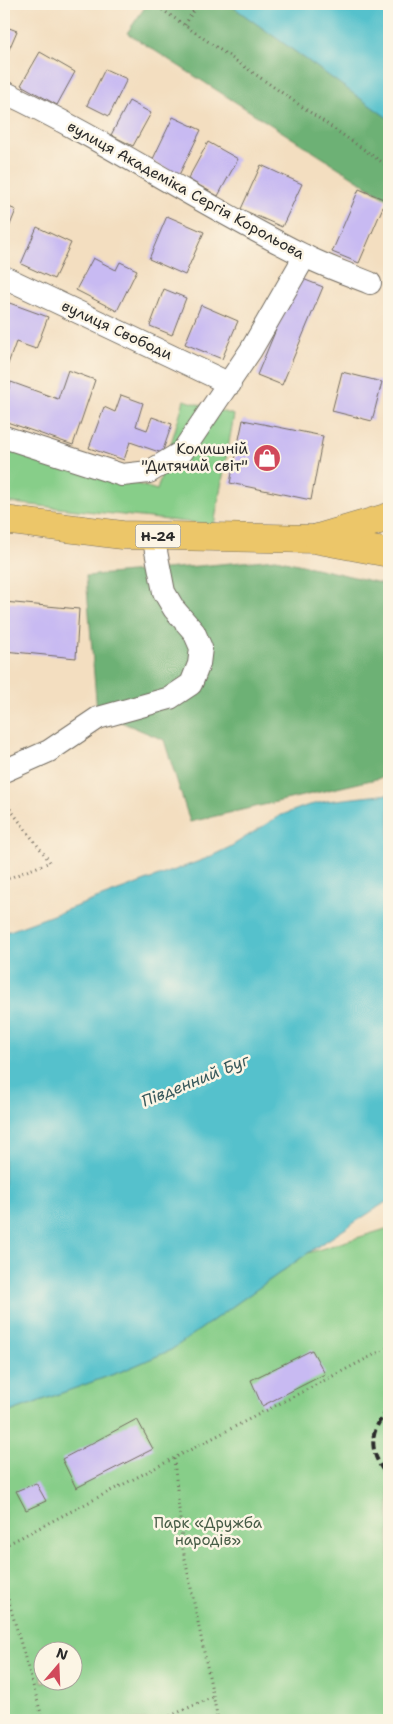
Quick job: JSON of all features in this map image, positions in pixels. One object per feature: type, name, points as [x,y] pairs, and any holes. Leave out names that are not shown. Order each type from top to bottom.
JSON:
[{"type":"main road","name":"Н-24","points":[[314,539],[389,517]]},
{"type":"main road","name":"Н-24","points":[[4,520],[122,535],[314,539],[389,553]]},
{"type":"street","name":"вулиця Академіка Сергія Корольова","points":[[4,92],[36,107],[205,203],[305,256],[370,283]]},
{"type":"street","points":[[4,437],[122,475],[149,472],[182,452],[230,384],[305,256]]},
{"type":"street","name":"вулиця Свободи","points":[[4,277],[230,384]]},
{"type":"street","points":[[4,771],[49,751],[98,718],[170,698],[191,684],[199,664],[201,648],[194,632],[174,609],[164,592],[153,536]]},
{"type":"path","points":[[154,4],[389,167]]},
{"type":"path","points":[[185,25],[197,4]]},
{"type":"path","points":[[4,801],[50,862],[4,880]]},
{"type":"path","points":[[4,1546],[389,1347]]},
{"type":"path","points":[[174,1459],[183,1549],[218,1720]]},
{"type":"path","points":[[4,1585],[43,1720]]},
{"type":"path","points":[[161,1720],[213,1697]]},
{"type":"green space","points":[[147,4],[229,4],[389,119],[389,200],[127,33]]},
{"type":"green space","points":[[184,400],[234,415],[214,525],[4,502],[4,444],[157,490]]},
{"type":"green space","points":[[276,559],[389,585],[389,776],[190,822],[164,740],[97,712],[86,576]]},
{"type":"green space","name":"Парк «Дружба народів»","points":[[389,1228],[389,1720],[4,1720],[4,1414],[125,1370],[171,1350],[308,1253]]},
{"type":"water","points":[[229,4],[389,4],[389,119]]},
{"type":"water","name":"Південний Буг","points":[[389,794],[389,1200],[308,1253],[171,1350],[125,1370],[4,1414],[4,933],[205,859],[230,847],[279,816],[306,806],[327,801]]},
{"type":"building","points":[[4,26],[17,31],[4,61]]},
{"type":"building","points":[[40,52],[75,72],[57,105],[21,85]]},
{"type":"building","points":[[105,69],[127,79],[109,116],[87,105]]},
{"type":"building","points":[[129,101],[151,113],[133,146],[111,135]]},
{"type":"building","points":[[173,117],[201,130],[179,175],[152,161]]},
{"type":"building","points":[[208,142],[238,159],[218,196],[188,179]]},
{"type":"building","points":[[261,165],[302,184],[282,227],[241,209]]},
{"type":"building","points":[[359,189],[386,200],[359,263],[332,252]]},
{"type":"building","points":[[4,205],[16,210],[4,240]]},
{"type":"building","points":[[167,216],[204,232],[185,275],[149,259]]},
{"type":"building","points":[[37,227],[71,243],[54,279],[21,264]]},
{"type":"building","points":[[93,258],[116,270],[120,262],[137,270],[117,311],[76,290]]},
{"type":"building","points":[[298,277],[323,287],[282,385],[257,375]]},
{"type":"building","points":[[164,289],[186,298],[172,335],[150,326]]},
{"type":"building","points":[[4,301],[48,317],[36,349],[16,342],[4,375]]},
{"type":"building","points":[[201,305],[238,321],[222,359],[185,344]]},
{"type":"building","points":[[68,370],[95,380],[73,445],[4,421],[4,402],[11,382],[58,399]]},
{"type":"building","points":[[342,372],[382,382],[372,421],[332,411]]},
{"type":"building","points":[[121,395],[143,403],[136,426],[147,430],[152,417],[172,424],[162,453],[130,442],[124,460],[89,448],[104,407],[115,412]]},
{"type":"building","points":[[243,420],[323,436],[311,500],[230,483]]},
{"type":"building","points":[[4,602],[79,609],[76,658],[4,651]]},
{"type":"building","points":[[4,847],[9,862],[4,864]]},
{"type":"building","points":[[312,1350],[325,1374],[262,1406],[251,1380]]},
{"type":"building","points":[[137,1419],[153,1449],[76,1488],[62,1459]]},
{"type":"building","points":[[36,1483],[46,1501],[26,1510],[16,1491]]},
{"type":"railway","points":[[389,1410],[377,1426],[373,1443],[377,1460],[389,1477]]},
{"type":"place","name":"Колишній \"Дитячий світ\"","points":[[267,458]]}]
